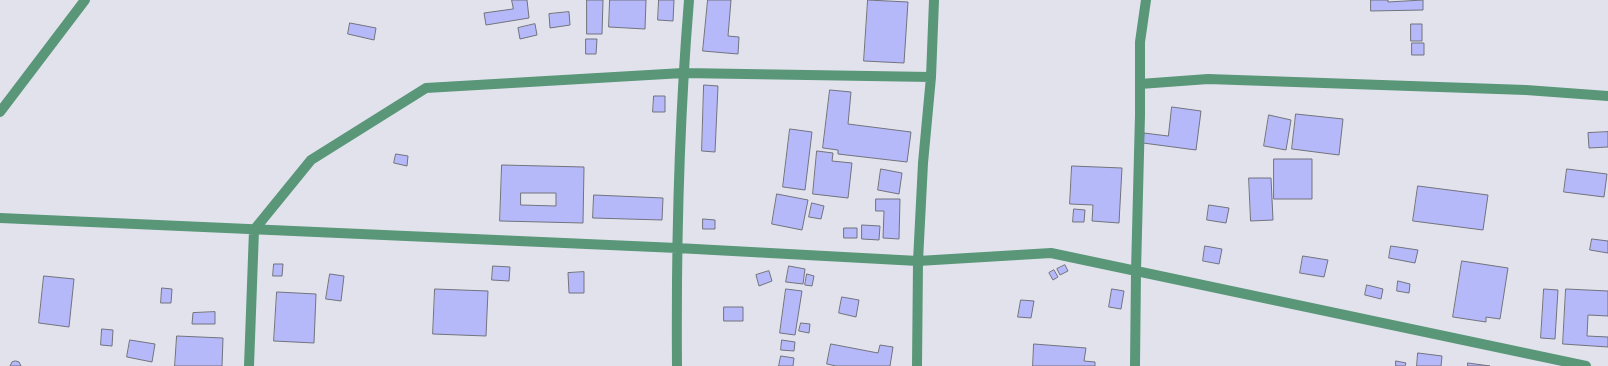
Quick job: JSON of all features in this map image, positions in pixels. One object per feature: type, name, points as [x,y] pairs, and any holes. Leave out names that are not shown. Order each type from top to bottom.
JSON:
[{"type":"street","points":[[677,366],[677,248],[683,73],[689,0]]},
{"type":"street","points":[[917,366],[918,261],[923,163],[931,77],[934,0]]},
{"type":"street","points":[[1135,366],[1140,42],[1146,0]]},
{"type":"street","points":[[0,112],[80,3]]},
{"type":"street","points":[[249,366],[254,230],[311,160],[426,88],[683,73],[931,77]]},
{"type":"street","points":[[1140,84],[1208,79],[1518,90],[1608,96]]},
{"type":"street","points":[[0,218],[677,248],[918,261],[1051,253],[1586,366]]},
{"type":"building","points":[[512,0],[527,0],[529,18],[486,25],[484,13],[513,9]]},
{"type":"building","points":[[587,0],[603,0],[602,34],[587,34]]},
{"type":"building","points":[[610,0],[646,0],[645,29],[609,27]]},
{"type":"building","points":[[659,0],[674,0],[673,21],[658,20]]},
{"type":"building","points":[[708,0],[731,0],[728,36],[739,37],[738,54],[703,51]]},
{"type":"building","points":[[868,0],[908,2],[904,63],[864,61]]},
{"type":"building","points":[[1371,0],[1388,0],[1388,2],[1423,0],[1423,10],[1371,11]]},
{"type":"building","points":[[569,12],[570,25],[550,28],[549,14]]},
{"type":"building","points":[[350,23],[376,28],[374,40],[348,34]]},
{"type":"building","points":[[535,24],[537,35],[520,39],[518,28]]},
{"type":"building","points":[[1411,24],[1422,24],[1422,41],[1411,41]]},
{"type":"building","points":[[586,39],[597,39],[596,54],[586,54]]},
{"type":"building","points":[[1412,43],[1424,43],[1424,55],[1412,55]]},
{"type":"building","points":[[704,85],[718,86],[715,152],[702,151]]},
{"type":"building","points":[[830,90],[851,92],[848,124],[911,132],[907,162],[838,154],[838,150],[823,148]]},
{"type":"building","points":[[654,96],[665,96],[665,112],[653,112]]},
{"type":"building","points":[[1172,107],[1201,111],[1196,150],[1143,143],[1144,133],[1168,136]]},
{"type":"building","points":[[1296,114],[1343,119],[1339,155],[1292,149]]},
{"type":"building","points":[[1269,115],[1291,120],[1286,150],[1264,146]]},
{"type":"building","points":[[790,129],[812,132],[805,190],[783,187]]},
{"type":"building","points":[[1608,132],[1608,147],[1589,148],[1588,133]]},
{"type":"building","points":[[817,151],[833,153],[832,161],[852,163],[848,198],[813,194]]},
{"type":"building","points":[[396,154],[408,156],[407,166],[394,163]]},
{"type":"building","points":[[1274,159],[1312,159],[1312,199],[1274,199]]},
{"type":"building","points":[[502,165],[584,167],[583,223],[500,221]],"holes":[[[521,193],[556,193],[556,206],[521,205]]]},
{"type":"building","points":[[1072,166],[1122,168],[1119,223],[1092,221],[1093,205],[1070,204]]},
{"type":"building","points":[[881,169],[902,173],[899,194],[878,190]]},
{"type":"building","points":[[1567,169],[1607,174],[1604,197],[1564,192]]},
{"type":"building","points":[[1249,178],[1271,178],[1273,220],[1251,221]]},
{"type":"building","points":[[1418,186],[1488,195],[1483,230],[1413,221]]},
{"type":"building","points":[[777,194],[808,200],[802,230],[772,224]]},
{"type":"building","points":[[594,195],[663,198],[662,220],[593,218]]},
{"type":"building","points":[[876,199],[900,199],[899,239],[883,238],[884,211],[876,211]]},
{"type":"building","points":[[812,203],[824,206],[821,219],[809,217]]},
{"type":"building","points":[[1209,205],[1229,208],[1226,223],[1207,220]]},
{"type":"building","points":[[1074,209],[1085,210],[1084,222],[1073,222]]},
{"type":"building","points":[[703,219],[715,220],[715,229],[703,229]]},
{"type":"building","points":[[862,225],[880,226],[879,240],[862,239]]},
{"type":"building","points":[[844,228],[857,228],[857,238],[844,238]]},
{"type":"building","points":[[1592,239],[1608,241],[1608,253],[1590,250]]},
{"type":"building","points":[[1205,246],[1222,249],[1219,264],[1203,261]]},
{"type":"building","points":[[1391,246],[1418,250],[1415,263],[1389,258]]},
{"type":"building","points":[[1303,256],[1328,260],[1324,277],[1300,273]]},
{"type":"building","points":[[1462,261],[1508,268],[1500,319],[1486,317],[1486,322],[1453,317]]},
{"type":"building","points":[[274,264],[283,264],[282,276],[273,276]]},
{"type":"building","points":[[1065,265],[1068,271],[1060,275],[1057,269]]},
{"type":"building","points":[[493,266],[510,267],[509,281],[492,280]]},
{"type":"building","points":[[789,266],[805,269],[803,284],[786,282]]},
{"type":"building","points":[[1054,270],[1058,277],[1053,280],[1049,273]]},
{"type":"building","points":[[769,271],[772,281],[759,286],[756,275]]},
{"type":"building","points":[[584,272],[584,293],[569,293],[568,273]]},
{"type":"building","points":[[330,274],[344,276],[341,301],[326,299]]},
{"type":"building","points":[[807,274],[814,276],[812,286],[805,285]]},
{"type":"building","points":[[44,276],[74,279],[69,327],[39,323]]},
{"type":"building","points":[[1398,281],[1410,284],[1409,293],[1397,291]]},
{"type":"building","points":[[1367,285],[1383,289],[1381,299],[1365,295]]},
{"type":"building","points":[[162,288],[172,289],[171,303],[161,303]]},
{"type":"building","points":[[435,289],[488,291],[486,336],[433,334]]},
{"type":"building","points":[[786,289],[802,291],[795,335],[780,333]]},
{"type":"building","points":[[1112,289],[1124,291],[1121,309],[1109,307]]},
{"type":"building","points":[[1544,289],[1558,290],[1555,339],[1541,338]]},
{"type":"building","points":[[1566,289],[1608,291],[1608,316],[1588,315],[1587,336],[1608,337],[1608,347],[1563,344]]},
{"type":"building","points":[[277,292],[316,294],[314,343],[274,341]]},
{"type":"building","points":[[842,297],[859,300],[856,317],[839,313]]},
{"type":"building","points":[[1021,300],[1034,301],[1031,318],[1018,317]]},
{"type":"building","points":[[724,307],[743,307],[743,321],[724,321]]},
{"type":"building","points":[[215,312],[215,324],[192,324],[193,313]]},
{"type":"building","points":[[801,323],[810,324],[809,333],[799,331]]},
{"type":"building","points":[[102,329],[113,330],[112,346],[101,345]]},
{"type":"building","points":[[177,336],[223,338],[222,366],[175,366]]},
{"type":"building","points":[[130,340],[155,344],[152,362],[127,357]]},
{"type":"building","points":[[782,340],[795,342],[794,351],[781,350]]},
{"type":"building","points":[[831,344],[878,353],[880,345],[893,347],[890,366],[836,366],[827,364]]},
{"type":"building","points":[[1034,344],[1086,348],[1084,361],[1095,362],[1095,366],[1033,366]]},
{"type":"building","points":[[1418,353],[1442,356],[1441,366],[1417,366]]},
{"type":"building","points":[[781,356],[794,358],[793,366],[779,366]]},
{"type":"building","points":[[1396,361],[1406,363],[1405,366],[1396,366]]},
{"type":"building","points":[[12,362],[19,362],[21,366],[10,366]]},
{"type":"building","points":[[1468,363],[1490,366],[1468,366]]}]
